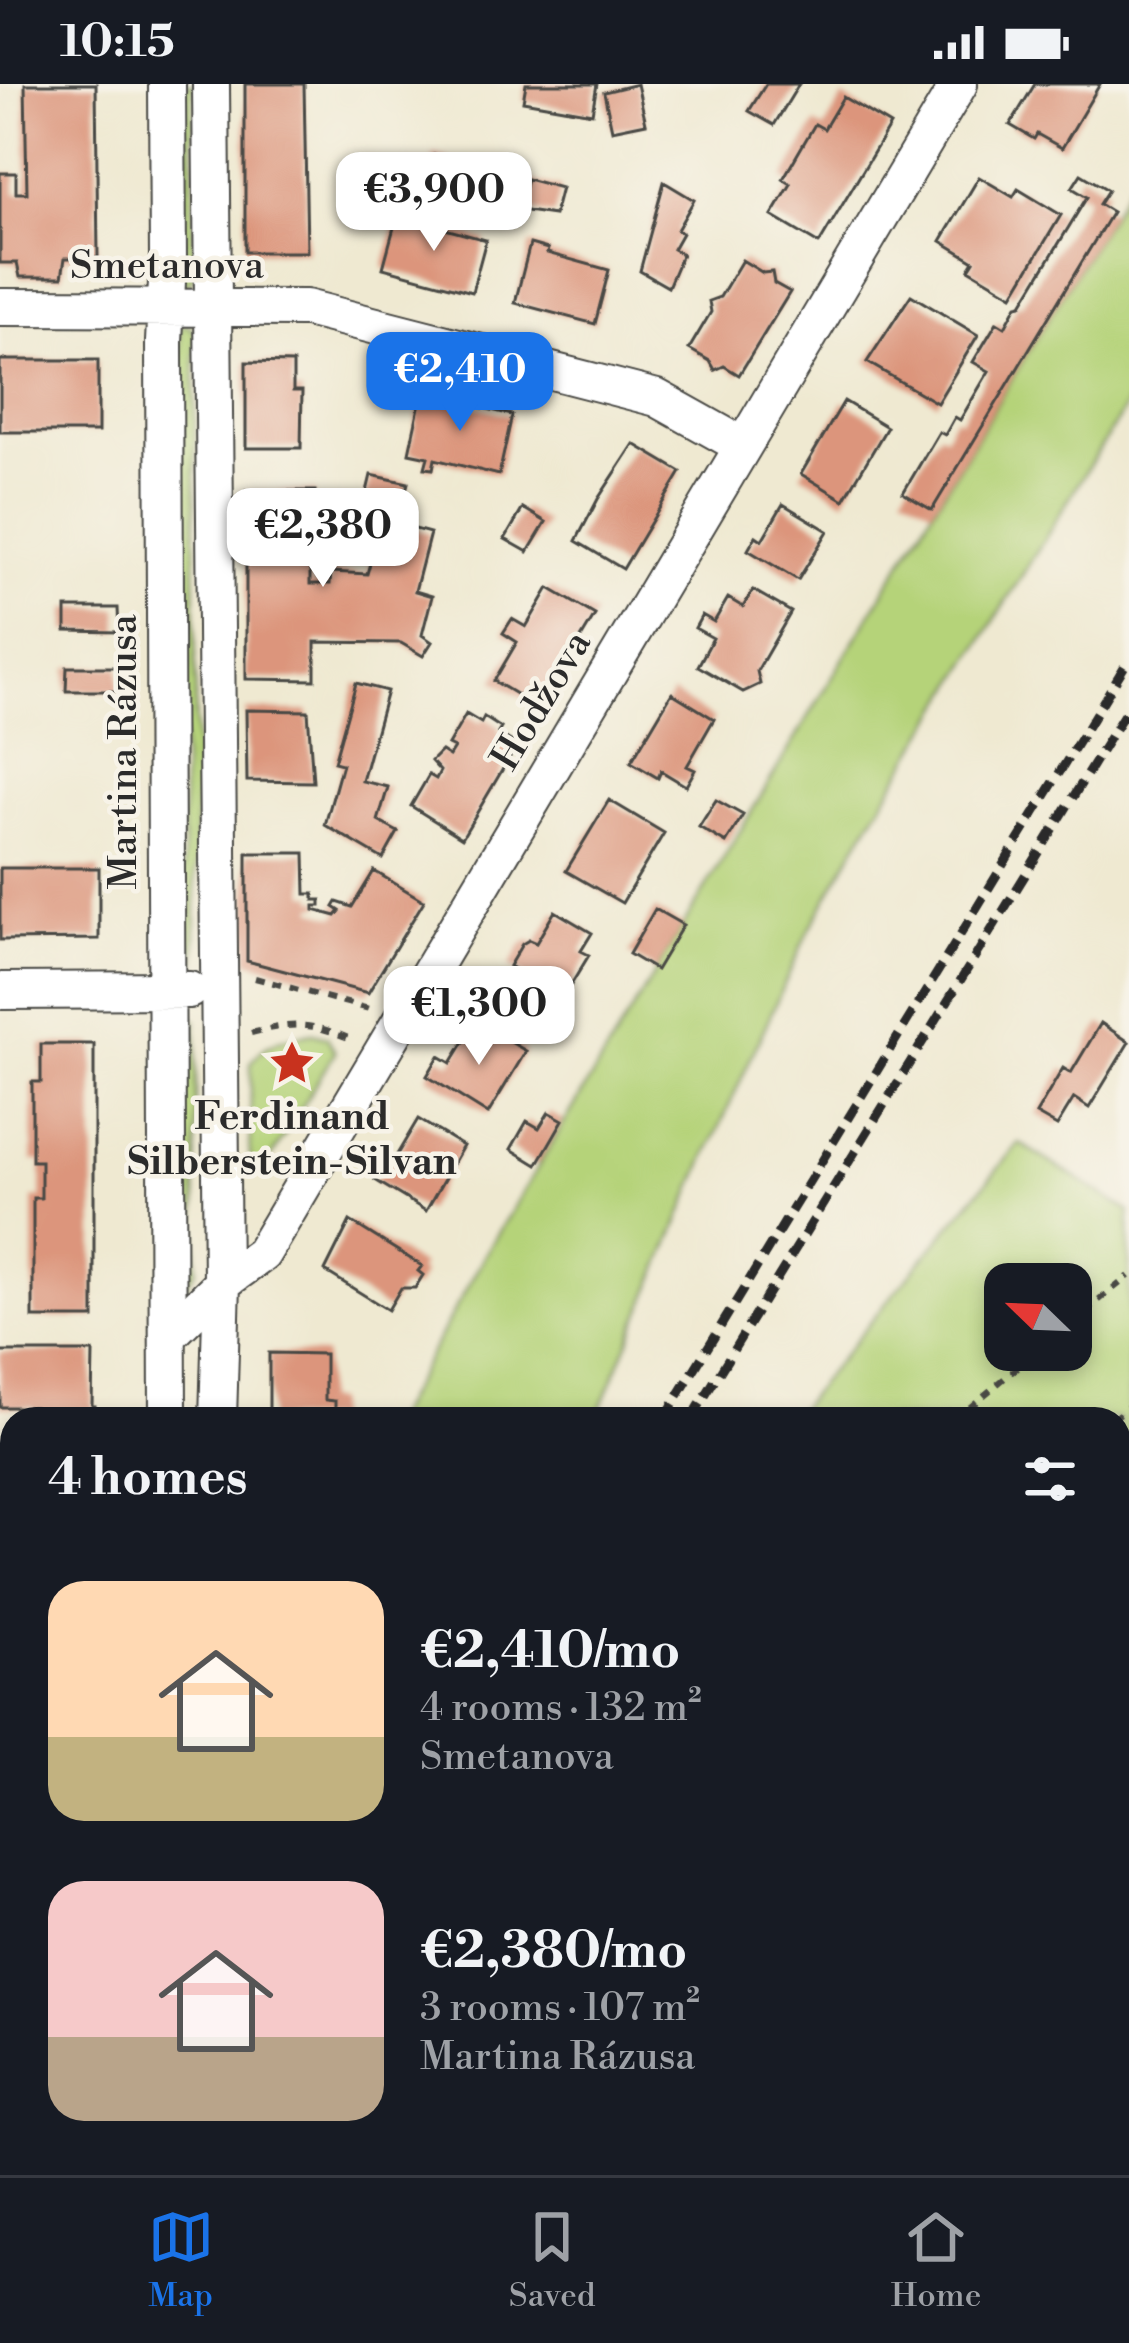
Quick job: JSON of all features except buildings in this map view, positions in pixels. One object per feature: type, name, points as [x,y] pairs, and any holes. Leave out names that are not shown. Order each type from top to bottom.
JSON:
[{"type":"street","name":"Martina Rázusa","points":[[167,84],[168,1407]]},
{"type":"street","points":[[211,84],[211,308],[228,981],[218,1407]]},
{"type":"street","name":"Hodžova","points":[[168,1336],[222,1283],[262,1254],[959,84]]},
{"type":"street","name":"Smetanova","points":[[0,308],[306,308],[657,398],[743,446]]},
{"type":"street","points":[[0,992],[168,991],[228,981]]},
{"type":"path","points":[[228,981],[373,1010]]},
{"type":"path","points":[[242,1035],[290,1023],[318,1025],[354,1041]]},
{"type":"path","points":[[1092,1306],[1129,1276]]},
{"type":"path","points":[[970,1407],[1013,1371]]},
{"type":"green space","points":[[174,84],[193,84],[193,279],[182,286]]},
{"type":"green space","points":[[1129,184],[1129,401],[807,934],[601,1407],[401,1407],[485,1255]]},
{"type":"green space","points":[[189,325],[195,333],[196,964],[184,971],[180,326]]},
{"type":"green space","points":[[182,1013],[196,1021],[196,1270],[183,1289]]},
{"type":"green space","points":[[313,1033],[327,1037],[335,1052],[267,1164],[255,1165],[250,1157],[251,1063],[270,1045]]},
{"type":"green space","points":[[1019,1143],[1129,1211],[1129,1407],[800,1407]]},
{"type":"railway","points":[[671,1407],[1129,659]]},
{"type":"railway","points":[[698,1407],[1129,706]]},
{"type":"place","name":"Ferdinand Silberstein-Silvan","points":[[292,1063]]}]
